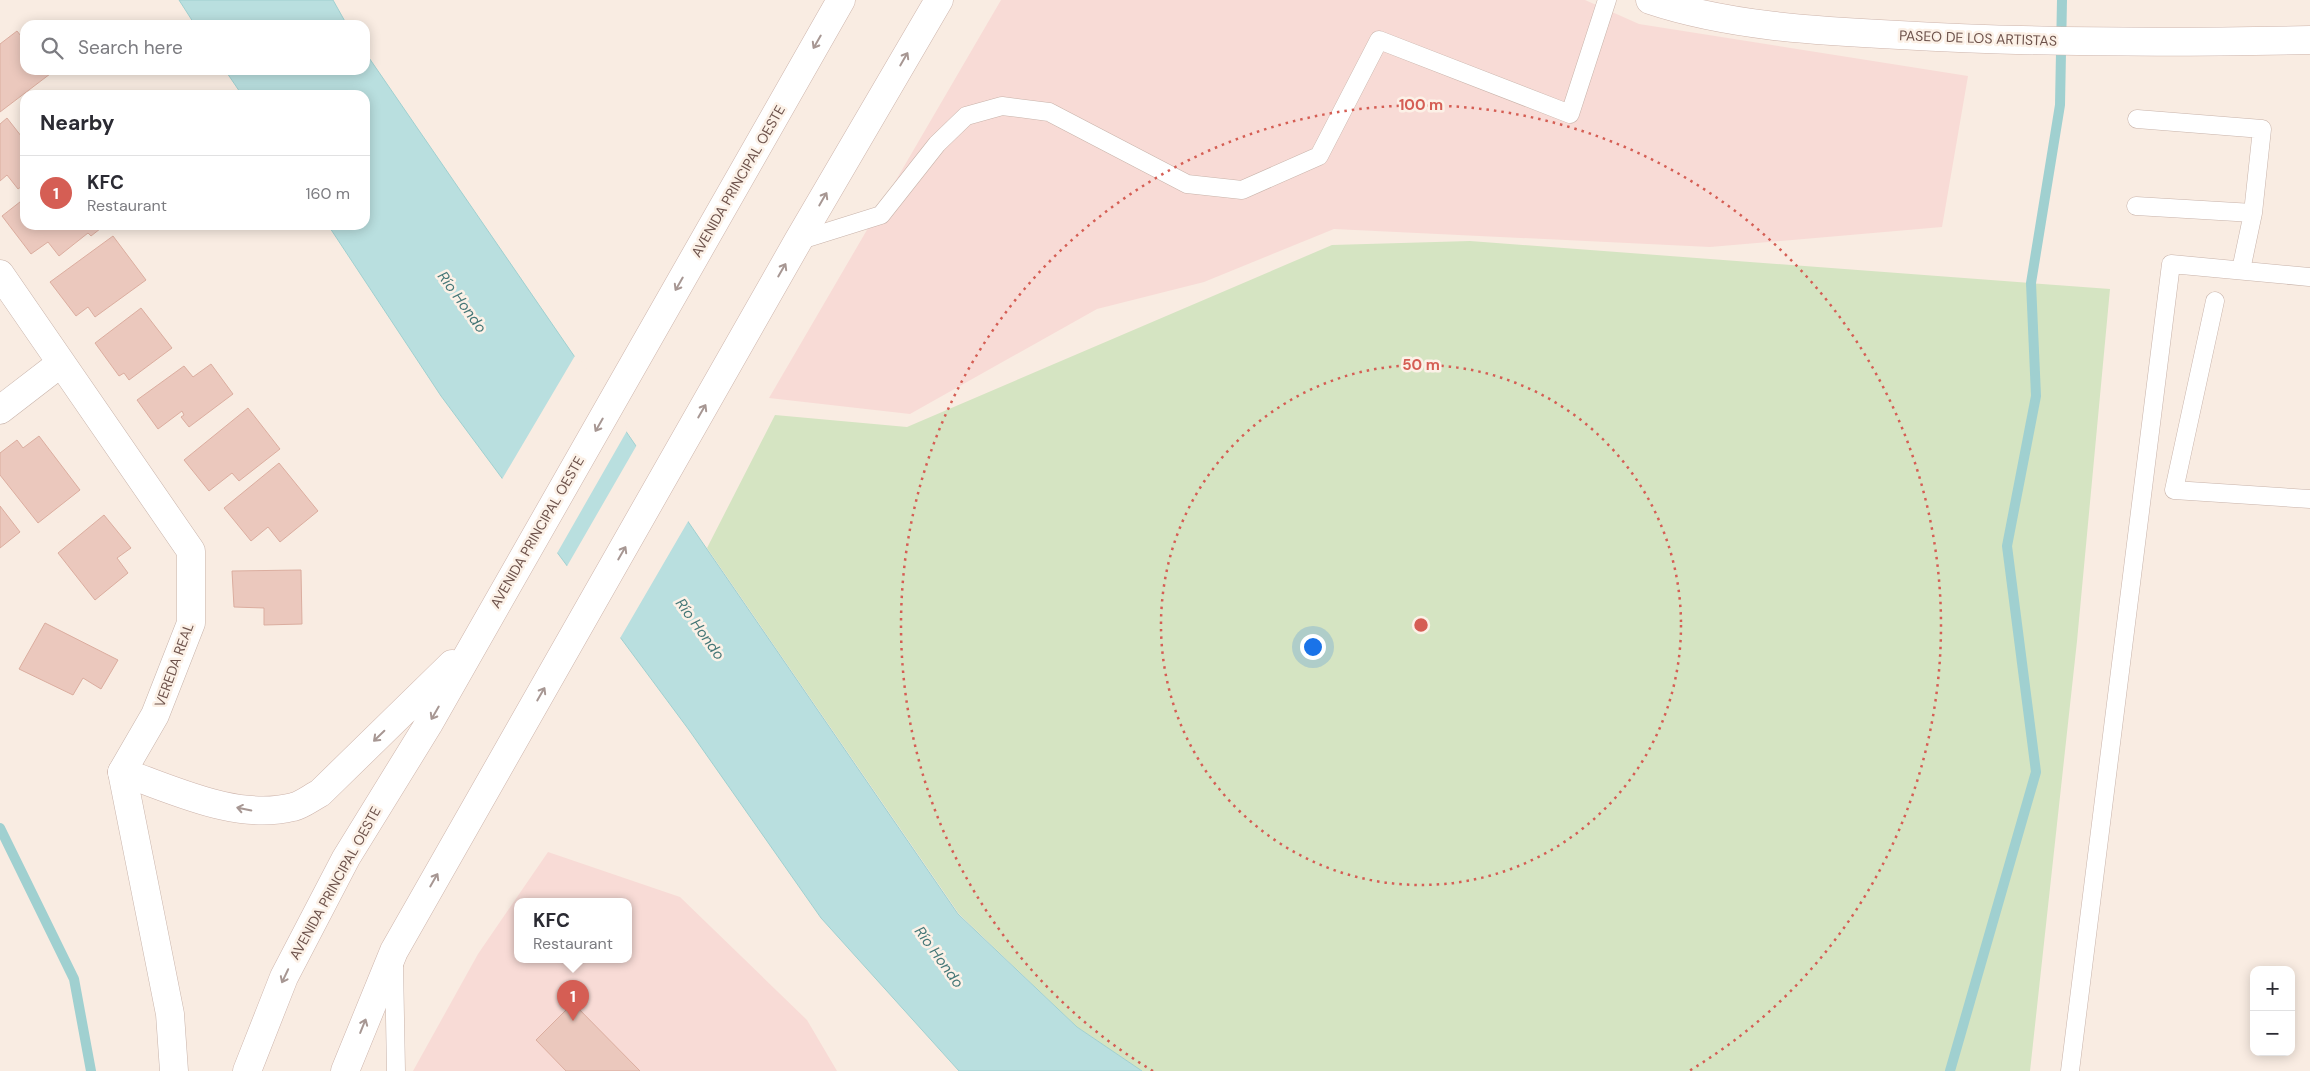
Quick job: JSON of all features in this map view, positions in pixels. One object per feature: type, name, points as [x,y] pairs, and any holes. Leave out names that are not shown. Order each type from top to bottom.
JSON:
[{"type":"main road","name":"AVENIDA PRINCIPAL OESTE","points":[[247,1071],[284,978],[346,858],[428,725],[841,0]]},
{"type":"main road","points":[[345,1071],[394,951],[798,241],[938,0]]},
{"type":"main road","name":"PASEO DE LOS ARTISTAS","points":[[1650,0],[1679,10],[1801,30],[1966,40],[2192,43],[2310,40]]},
{"type":"main road","name":"VEREDA REAL","points":[[0,274],[191,551],[191,623],[156,715],[122,772]]},
{"type":"main road","points":[[0,410],[61,363]]},
{"type":"main road","points":[[174,1071],[170,1014],[122,772],[206,800],[251,811],[294,807],[320,793],[476,640]]},
{"type":"lane","points":[[798,241],[881,215],[937,144],[966,116],[1002,106],[1049,112],[1187,184],[1242,190],[1319,156],[1379,40],[1570,114],[1607,0]]},
{"type":"lane","points":[[2137,119],[2262,129],[2253,213],[2241,270]]},
{"type":"lane","points":[[2136,206],[2253,213]]},
{"type":"lane","points":[[2070,1071],[2171,264],[2309,278]]},
{"type":"lane","points":[[2215,301],[2174,490],[2310,499]]},
{"type":"lane","points":[[394,951],[396,1071]]},
{"type":"shaded area","points":[[1001,0],[1585,0],[1639,24],[1968,76],[1942,227],[1710,247],[1334,229],[1204,282],[1097,309],[910,414],[769,398]]},
{"type":"shaded area","points":[[548,852],[680,897],[807,1020],[837,1071],[413,1071],[478,954],[514,902],[514,963],[632,963],[632,898],[516,898]]},
{"type":"green space","points":[[1470,241],[2110,289],[2077,641],[2030,1071],[1142,1071],[1077,1027],[959,914],[707,548],[775,415],[907,427],[1332,245]]},
{"type":"water","points":[[179,0],[333,0],[344,20],[192,20]]},
{"type":"water","name":"Río Hondo","points":[[370,59],[958,914],[1077,1027],[1142,1071],[959,1071],[821,918],[689,730],[441,396],[331,230],[370,230],[370,90],[239,90],[228,75],[370,75]]},
{"type":"pier","points":[[576,354],[628,429],[556,555],[501,481]]},
{"type":"pier","points":[[638,443],[690,518],[619,640],[566,568]]},
{"type":"building","points":[[17,31],[20,35],[20,75],[49,75],[29,90],[20,90],[20,97],[0,112],[0,44]]},
{"type":"building","points":[[7,118],[20,135],[20,188],[18,189],[7,175],[0,181],[0,124]]},
{"type":"building","points":[[20,202],[20,230],[99,230],[91,236],[88,233],[59,256],[48,242],[31,254],[2,216]]},
{"type":"building","points":[[113,236],[146,280],[95,317],[88,307],[76,316],[50,282]]},
{"type":"building","points":[[141,308],[172,348],[129,380],[124,373],[119,376],[95,343]]},
{"type":"building","points":[[211,364],[233,394],[189,427],[181,417],[184,415],[182,411],[158,429],[137,400],[184,366],[193,377]]},
{"type":"building","points":[[248,408],[280,449],[239,481],[232,473],[209,491],[184,460]]},
{"type":"building","points":[[39,436],[80,490],[38,523],[0,475],[0,453],[17,440],[23,448]]},
{"type":"building","points":[[279,463],[318,511],[280,542],[268,527],[251,541],[224,508]]},
{"type":"building","points":[[0,506],[20,532],[0,548]]},
{"type":"building","points":[[104,515],[131,548],[117,558],[128,573],[95,600],[58,553]]},
{"type":"building","points":[[301,570],[302,624],[264,625],[264,608],[234,607],[232,571]]},
{"type":"building","points":[[45,623],[118,660],[101,689],[83,678],[73,695],[19,669]]},
{"type":"building","points":[[573,1003],[640,1071],[566,1071],[536,1040]]},
{"type":"waterway","points":[[1950,1071],[2036,772],[2007,546],[2036,396],[2031,283],[2060,105],[2062,0]]},
{"type":"waterway","points":[[0,828],[74,979],[91,1071]]},
{"type":"place","name":"KFC","points":[[573,1021]]}]
